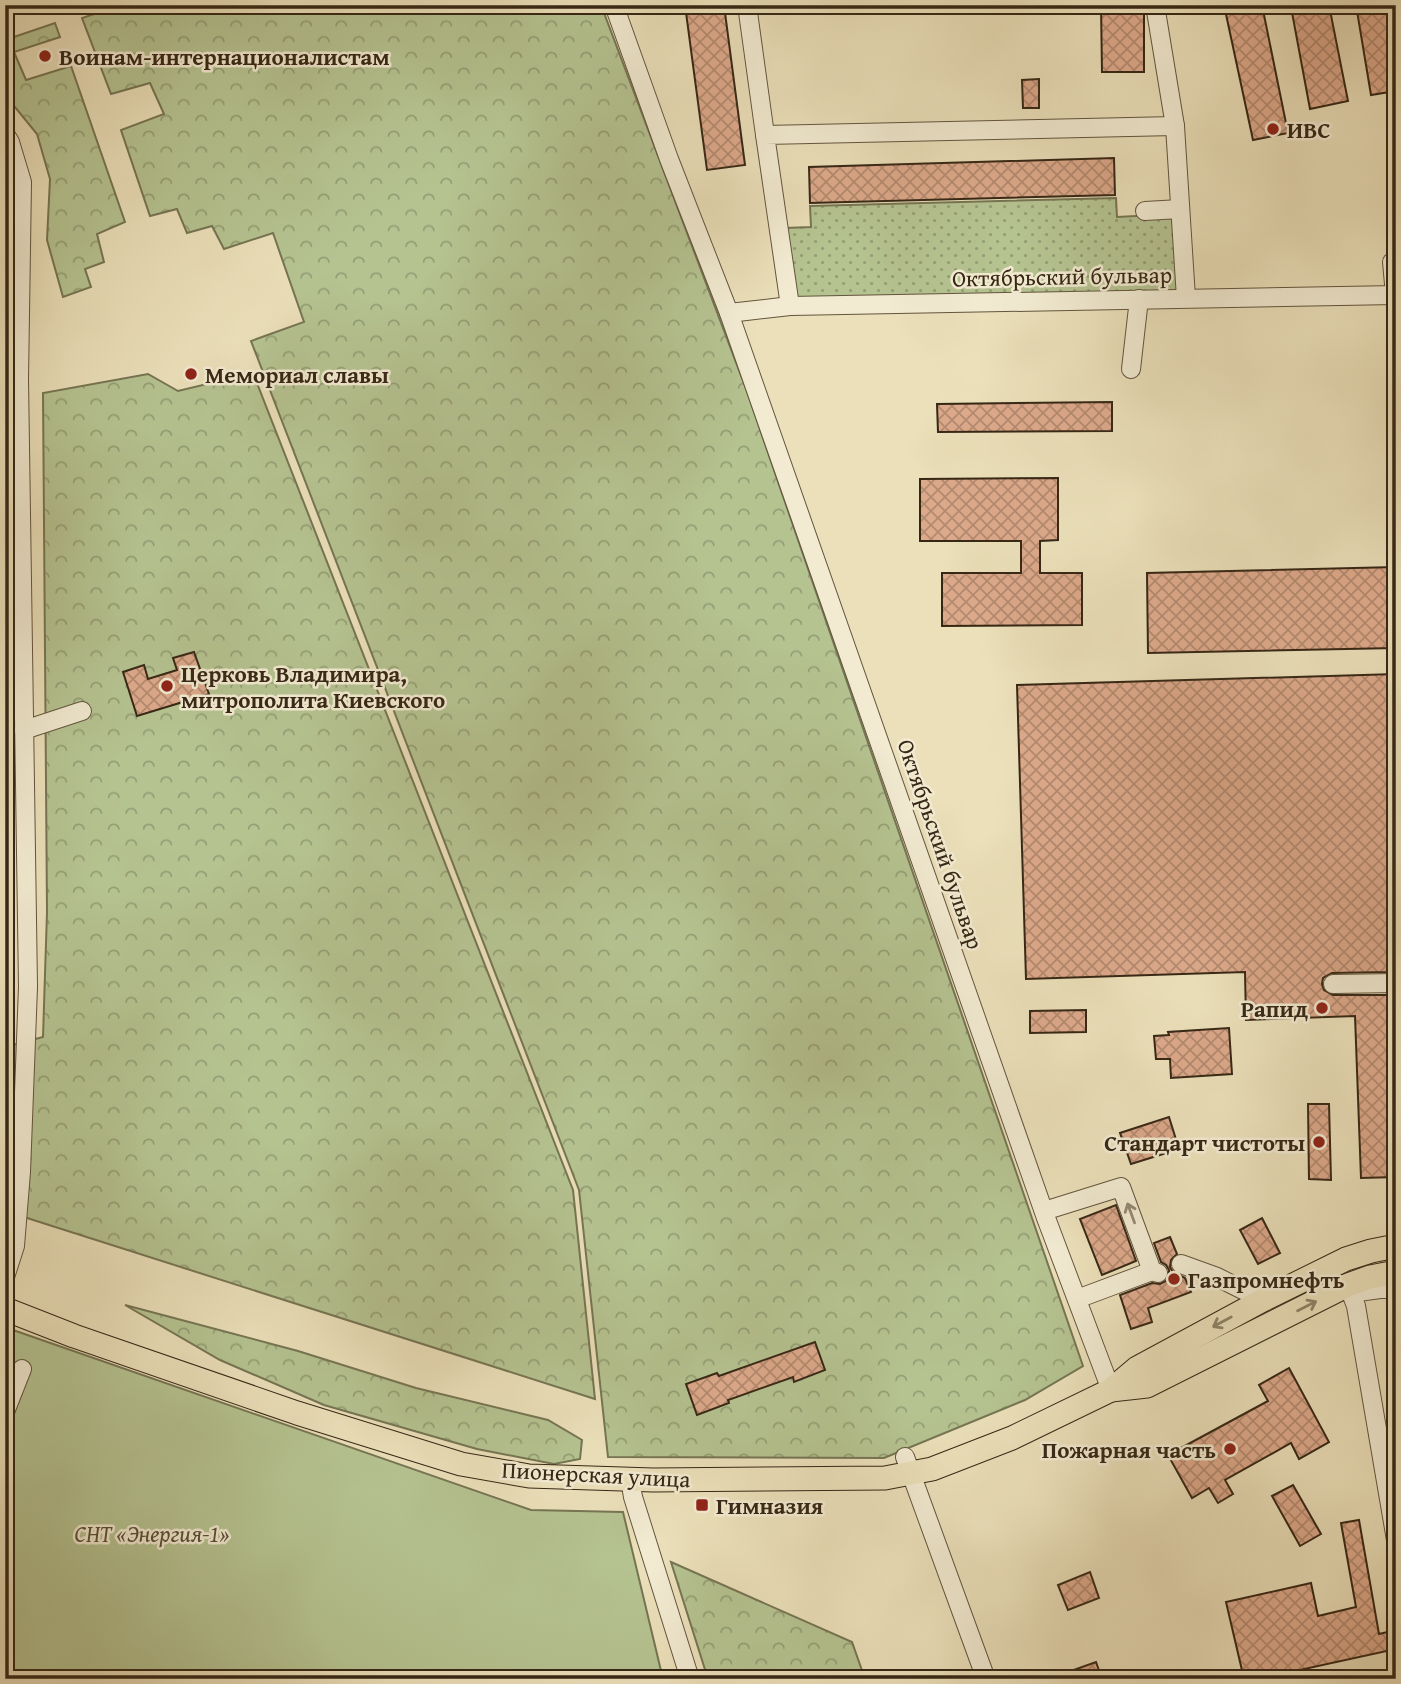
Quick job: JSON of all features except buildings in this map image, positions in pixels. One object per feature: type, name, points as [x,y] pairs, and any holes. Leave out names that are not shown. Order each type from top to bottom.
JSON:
[{"type":"main road","points":[[1111,1390],[1137,1368],[1263,1300],[1346,1259],[1396,1246]]},
{"type":"main road","points":[[1111,1390],[1147,1386],[1370,1277],[1396,1272]]},
{"type":"main road","name":"Пионерская улица","points":[[5,1309],[74,1336],[297,1413],[461,1464],[529,1476],[630,1479],[885,1478],[908,1465],[951,1463],[1012,1438],[1111,1390]]},
{"type":"street","name":"Октябрьский бульвар","points":[[614,5],[669,159],[729,313],[1044,1211],[1111,1390]]},
{"type":"street","points":[[747,5],[790,306]]},
{"type":"street","points":[[1154,5],[1175,126],[1186,298]]},
{"type":"street","points":[[765,135],[1175,126]]},
{"type":"street","points":[[5,134],[22,182],[13,240],[12,379],[14,573],[24,730],[27,1013],[21,1172],[15,1246],[5,1277]]},
{"type":"street","points":[[1145,211],[1180,209]]},
{"type":"street","points":[[1392,262],[1396,295]]},
{"type":"street","name":"Октябрьский бульвар","points":[[729,313],[790,306],[1396,295]]},
{"type":"street","points":[[1131,369],[1139,299]]},
{"type":"street","points":[[24,730],[82,711]]},
{"type":"street","points":[[1333,984],[1396,983]]},
{"type":"street","points":[[1044,1211],[1121,1186],[1155,1272],[1077,1299]]},
{"type":"street","points":[[1181,1264],[1217,1277],[1263,1300]]},
{"type":"street","points":[[1396,1289],[1350,1289],[1356,1306],[1396,1540]]},
{"type":"street","points":[[5,1412],[22,1369]]},
{"type":"street","points":[[908,1465],[986,1679]]},
{"type":"street","points":[[630,1479],[633,1497],[690,1679]]},
{"type":"green space","points":[[121,5],[601,5],[746,389],[1083,1366],[1025,1400],[884,1458],[608,1457],[579,1190],[251,341],[304,322],[273,233],[224,249],[212,226],[187,233],[177,209],[150,216],[121,130],[164,114],[150,83],[111,94],[82,18]]},
{"type":"green space","points":[[55,23],[60,37],[14,52],[26,80],[71,66],[125,222],[97,234],[104,262],[85,269],[91,287],[63,297],[47,240],[50,179],[37,134],[5,95],[5,40]]},
{"type":"green space","points":[[1116,198],[1117,217],[1174,214],[1179,293],[796,301],[785,228],[811,227],[810,206]]},
{"type":"green space","points":[[253,373],[573,1190],[595,1399],[5,1211],[5,1047],[43,1037],[47,912],[43,393],[148,374],[178,391]]},
{"type":"green space","points":[[125,1305],[298,1351],[416,1388],[548,1420],[582,1440],[580,1459],[554,1464],[477,1449],[324,1405],[220,1360]]},
{"type":"green space","name":"СНТ «Энергия-1»","points":[[13,1330],[531,1510],[623,1512],[663,1679],[5,1679],[5,1346]]},
{"type":"green space","points":[[671,1562],[852,1642],[865,1679],[708,1679]]},
{"type":"place","name":"Воинам-интернационалистам","points":[[45,56]]},
{"type":"place","name":"ИВС","points":[[1273,129]]},
{"type":"place","name":"Мемориал славы","points":[[191,374]]},
{"type":"place","name":"Церковь Владимира, митрополита Киевского","points":[[167,686]]},
{"type":"place","name":"Рапид","points":[[1322,1008]]},
{"type":"place","name":"Стандарт чистоты","points":[[1319,1142]]},
{"type":"place","name":"Газпромнефть","points":[[1174,1279]]},
{"type":"place","name":"Пожарная часть","points":[[1230,1449]]},
{"type":"place","name":"Гимназия","points":[[702,1505]]}]
